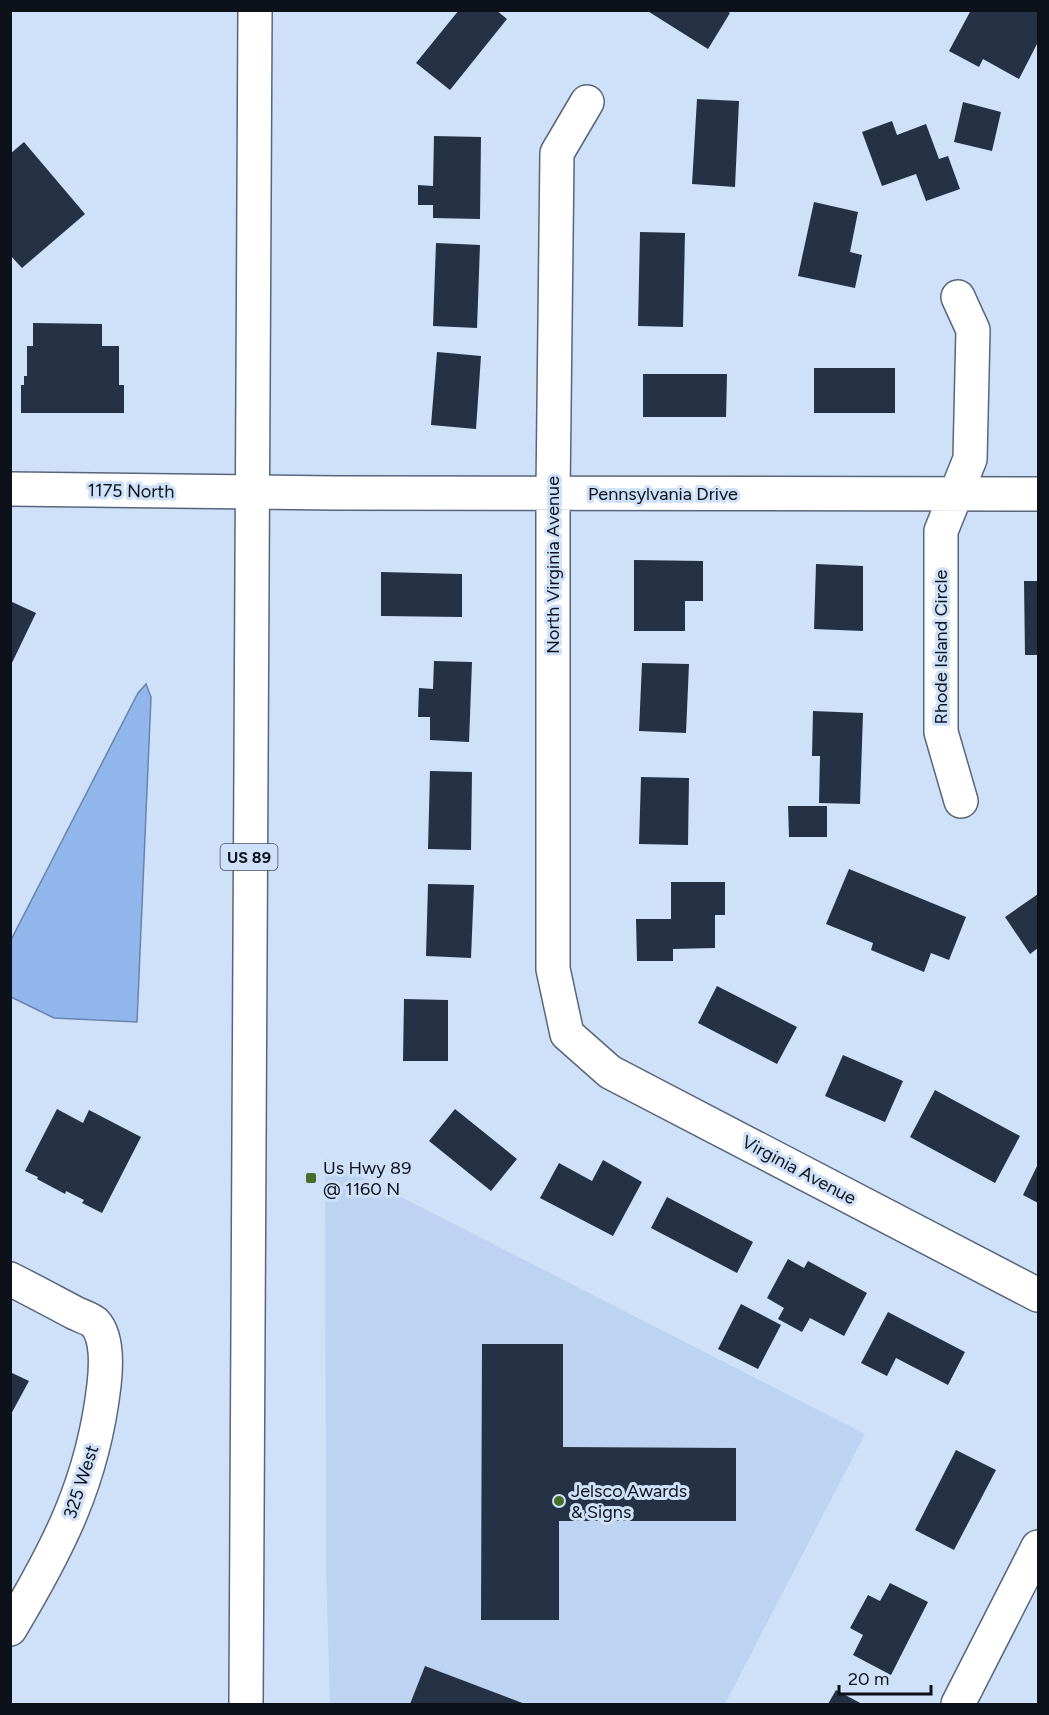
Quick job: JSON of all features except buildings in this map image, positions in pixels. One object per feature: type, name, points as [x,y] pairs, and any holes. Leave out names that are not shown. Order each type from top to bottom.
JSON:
[{"type":"street","name":"US 89","points":[[246,1704],[255,10]]},
{"type":"street","name":"North Virginia Avenue","points":[[567,1034],[553,969],[553,493],[557,153],[587,102]]},
{"type":"street","name":"Rhode Island Circle","points":[[958,297],[973,330],[970,459],[941,531],[941,732],[961,801]]},
{"type":"street","name":"1175 North","points":[[10,489],[251,493]]},
{"type":"street","name":"Pennsylvania Drive","points":[[251,493],[1038,494]]},
{"type":"street","name":"Virginia Avenue","points":[[567,1034],[610,1072],[1038,1295]]},
{"type":"street","name":"325 West","points":[[10,1279],[95,1323],[105,1344],[106,1367],[99,1423],[83,1483],[64,1533],[40,1580],[10,1629]]},
{"type":"street","points":[[958,1704],[1038,1547]]},
{"type":"shaded area","points":[[325,1158],[865,1434],[725,1704],[330,1704],[326,1566]]},
{"type":"water","points":[[146,684],[151,697],[137,1022],[54,1018],[11,997],[11,940],[138,693]]},
{"type":"place","name":"Us Hwy 89 @ 1160 N","points":[[311,1178]]},
{"type":"place","name":"Jelsco Awards & Signs","points":[[559,1501]]}]
